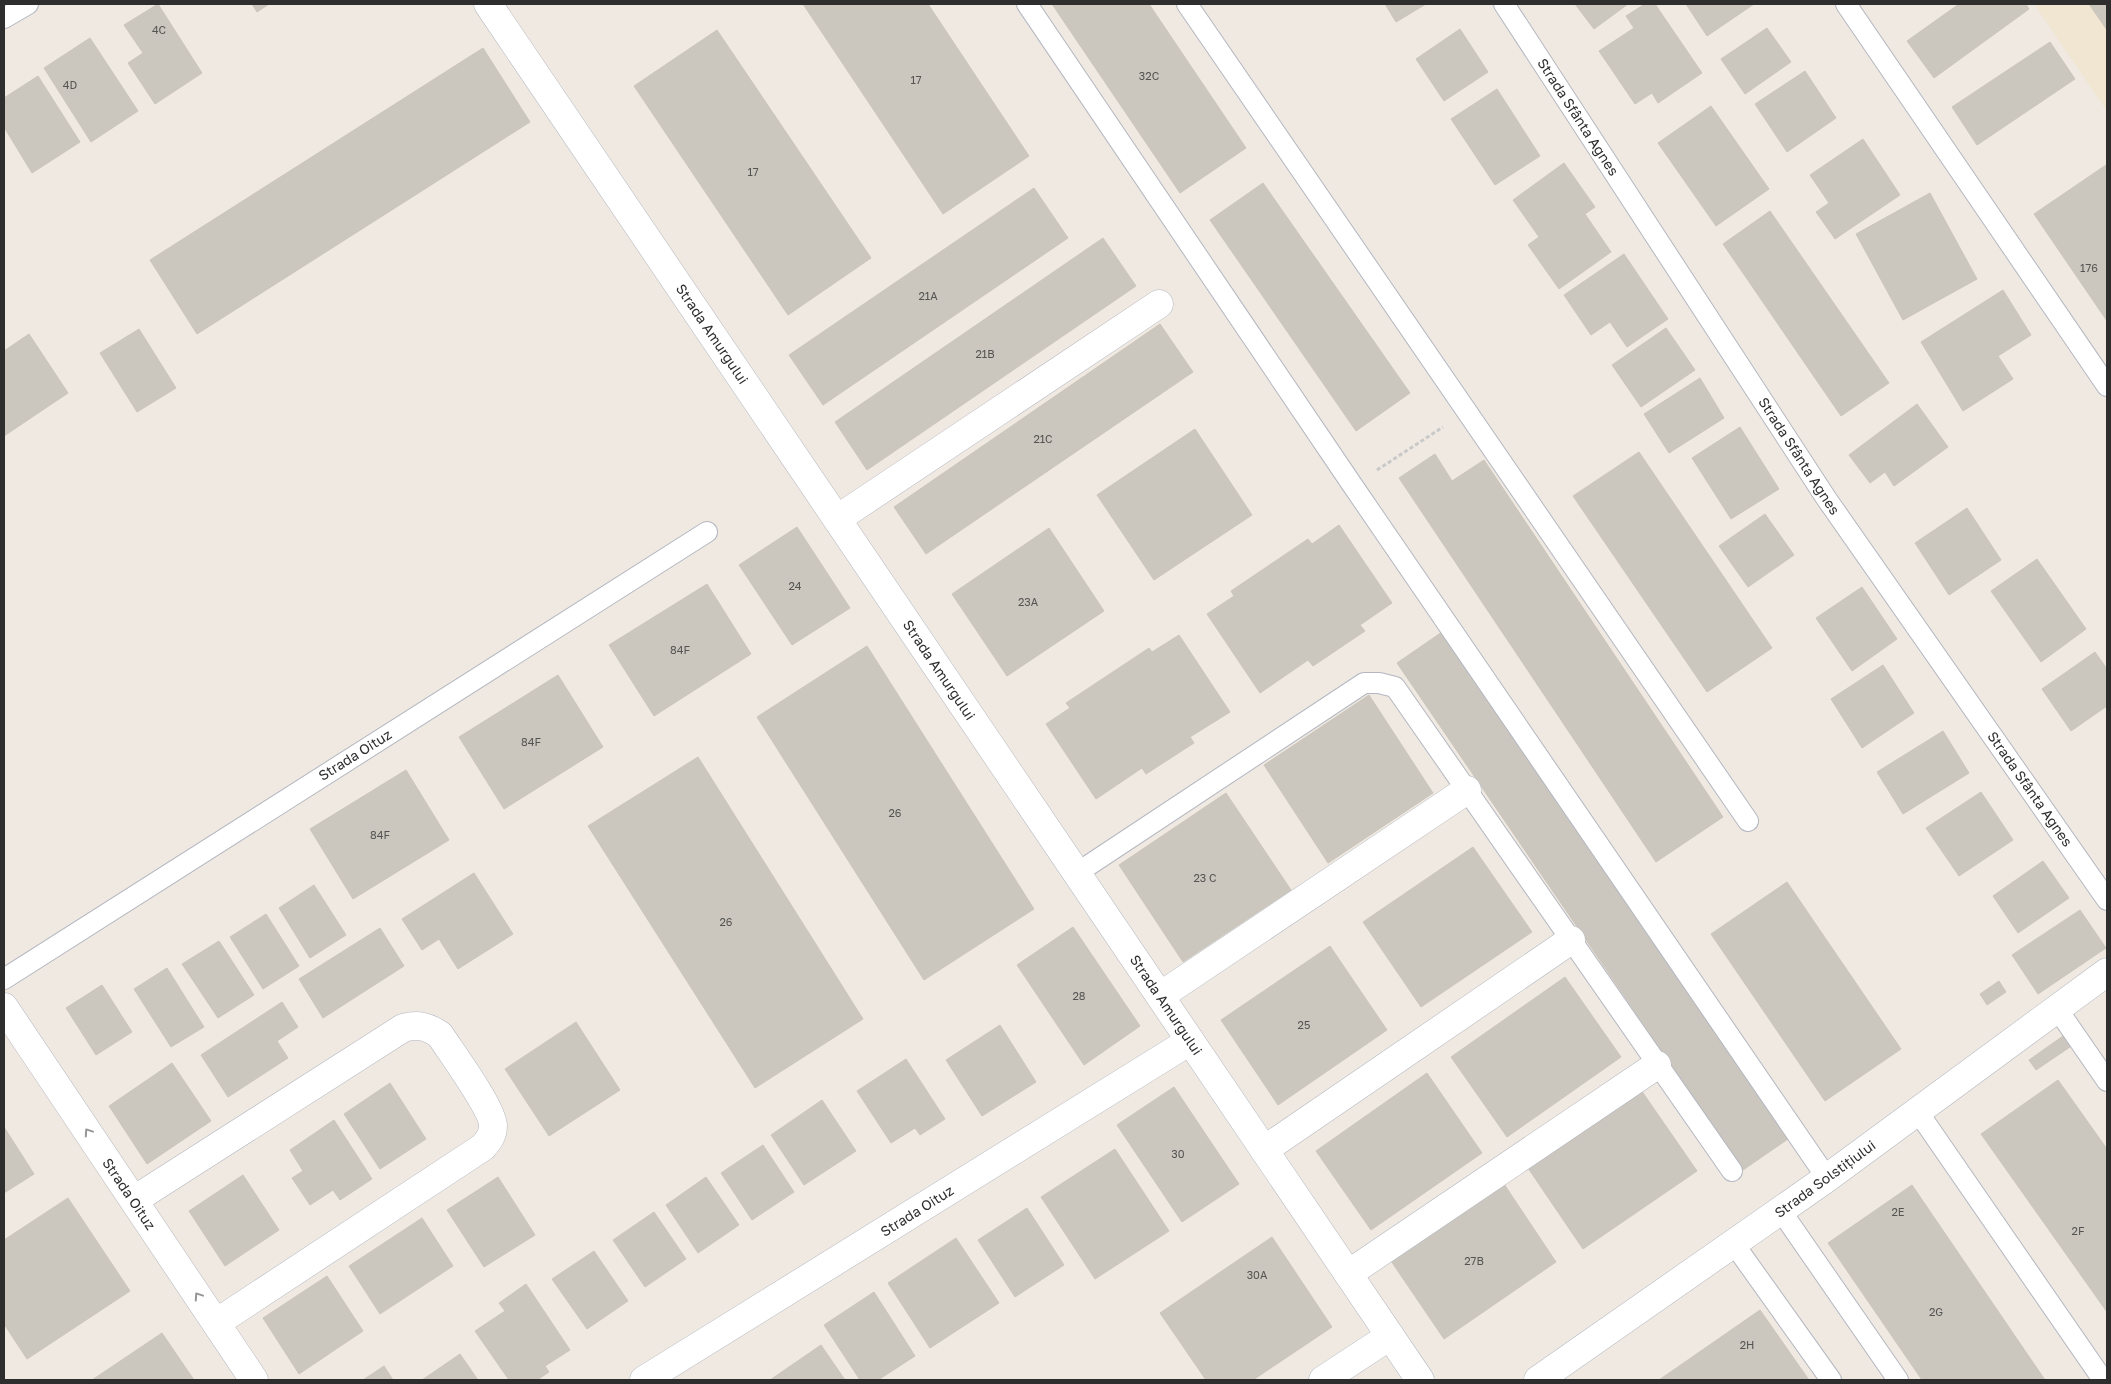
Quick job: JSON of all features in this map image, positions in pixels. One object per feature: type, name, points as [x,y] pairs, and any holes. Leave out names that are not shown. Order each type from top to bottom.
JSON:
[{"type":"street","name":"Strada Amurgului","points":[[488,4],[1420,1380]]},
{"type":"street","points":[[837,519],[1159,304]]},
{"type":"street","points":[[1160,996],[1467,790]]},
{"type":"street","points":[[1264,1150],[1571,940]]},
{"type":"street","name":"Strada Solstițiului","points":[[1538,1380],[1781,1211],[2058,1010],[2107,972]]},
{"type":"street","name":"Strada Oituz","points":[[4,1007],[254,1380]]},
{"type":"street","points":[[134,1200],[403,1028],[414,1025],[428,1027],[440,1035],[486,1107],[493,1124],[492,1136],[483,1147],[216,1323]]},
{"type":"street","name":"Strada Oituz","points":[[644,1380],[1190,1041]]},
{"type":"street","points":[[1348,1274],[1657,1065]]},
{"type":"street","points":[[1323,1380],[1390,1336]]},
{"type":"lane","points":[[4,18],[28,4]]},
{"type":"lane","points":[[1027,4],[1353,486],[1827,1178]]},
{"type":"lane","points":[[1187,4],[1748,821]]},
{"type":"lane","name":"Strada Sfânta Agnes","points":[[1504,4],[1826,498],[2107,900]]},
{"type":"lane","points":[[1846,4],[2107,386]]},
{"type":"lane","name":"Strada Oituz","points":[[4,979],[707,532]]},
{"type":"lane","points":[[1077,873],[1364,683],[1379,683],[1395,687],[1732,1171]]},
{"type":"lane","points":[[2058,1010],[2107,1081]]},
{"type":"lane","points":[[1918,1112],[2103,1380]]},
{"type":"lane","points":[[1781,1211],[1898,1380]]},
{"type":"lane","points":[[1734,1244],[1830,1380]]},
{"type":"path","points":[[1353,486],[1468,411]]},
{"type":"shaded area","points":[[2034,4],[2107,4],[2107,111]]},
{"type":"building","points":[[158,4],[202,73],[155,104],[128,63],[143,53],[124,25]]},
{"type":"building","points":[[252,4],[269,4],[257,12]]},
{"type":"building","points":[[803,4],[928,4],[1029,156],[943,214]]},
{"type":"building","points":[[1052,4],[1149,4],[1246,148],[1180,193]]},
{"type":"building","points":[[1385,4],[1426,4],[1396,22]]},
{"type":"building","points":[[1575,4],[1628,4],[1594,29]]},
{"type":"building","points":[[1645,4],[1655,4],[1702,73],[1658,103],[1652,93],[1635,104],[1599,51],[1634,28],[1626,16]]},
{"type":"building","points":[[1686,4],[1754,4],[1707,36]]},
{"type":"building","points":[[1959,4],[2026,4],[2029,9],[1934,78],[1907,41]]},
{"type":"building","points":[[2089,4],[2107,4],[2107,30]]},
{"type":"building","points":[[1767,28],[1791,62],[1745,94],[1721,59]]},
{"type":"building","points":[[1460,29],[1488,72],[1444,101],[1416,59]]},
{"type":"building","points":[[717,30],[871,258],[788,315],[634,86]]},
{"type":"building","points":[[90,38],[138,111],[91,142],[44,68]]},
{"type":"building","points":[[2050,42],[2075,79],[1977,145],[1952,107]]},
{"type":"building","points":[[483,48],[530,122],[197,334],[150,260]]},
{"type":"building","points":[[1805,71],[1836,118],[1787,152],[1755,104]]},
{"type":"building","points":[[38,76],[80,142],[32,173],[4,127],[4,98]]},
{"type":"building","points":[[1497,89],[1540,156],[1495,185],[1451,119]]},
{"type":"building","points":[[1711,106],[1769,189],[1716,226],[1658,143]]},
{"type":"building","points":[[1863,139],[1900,195],[1835,239],[1816,212],[1829,203],[1810,175]]},
{"type":"building","points":[[1564,163],[1595,207],[1585,214],[1611,252],[1559,289],[1528,245],[1539,237],[1513,200]]},
{"type":"building","points":[[2107,166],[2107,321],[2034,214]]},
{"type":"building","points":[[1263,183],[1410,393],[1356,431],[1210,220]]},
{"type":"building","points":[[1034,188],[1068,238],[823,405],[789,355]]},
{"type":"building","points":[[1930,193],[1977,279],[1903,320],[1856,234]]},
{"type":"building","points":[[1770,211],[1889,383],[1841,416],[1723,244]]},
{"type":"building","points":[[1103,238],[1136,286],[867,470],[835,422]]},
{"type":"building","points":[[1624,254],[1668,319],[1627,347],[1610,322],[1591,335],[1564,295]]},
{"type":"building","points":[[2003,290],[2031,335],[1998,356],[2013,379],[1963,411],[1921,342]]},
{"type":"building","points":[[1160,324],[1193,372],[926,554],[894,507]]},
{"type":"building","points":[[1666,328],[1695,370],[1641,407],[1612,365]]},
{"type":"building","points":[[139,329],[176,388],[137,412],[100,353]]},
{"type":"building","points":[[29,334],[68,393],[4,436],[4,351]]},
{"type":"building","points":[[1700,378],[1724,418],[1669,453],[1644,414]]},
{"type":"building","points":[[1917,404],[1948,447],[1894,486],[1885,472],[1870,483],[1849,455]]},
{"type":"building","points":[[1740,427],[1779,489],[1731,519],[1692,458]]},
{"type":"building","points":[[1195,429],[1252,515],[1154,580],[1097,495]]},
{"type":"building","points":[[1639,452],[1772,648],[1707,692],[1573,496]]},
{"type":"building","points":[[1435,454],[1452,481],[1484,460],[1723,817],[1656,862],[1399,478]]},
{"type":"building","points":[[1967,508],[2001,560],[1949,595],[1915,543]]},
{"type":"building","points":[[1765,514],[1794,555],[1748,587],[1719,546]]},
{"type":"building","points":[[1339,525],[1392,603],[1360,625],[1365,631],[1313,666],[1308,660],[1260,693],[1207,614],[1234,596],[1231,591],[1308,539],[1312,544]]},
{"type":"building","points":[[797,527],[850,608],[792,645],[739,565]]},
{"type":"building","points":[[1049,528],[1104,611],[1007,676],[952,594]]},
{"type":"building","points":[[2037,559],[2086,629],[2041,662],[1991,591]]},
{"type":"building","points":[[707,584],[751,654],[654,716],[609,645]]},
{"type":"building","points":[[1862,587],[1897,639],[1852,671],[1816,618]]},
{"type":"building","points":[[1442,632],[1788,1139],[1743,1170],[1397,663]]},
{"type":"building","points":[[1179,635],[1230,712],[1190,737],[1194,743],[1146,774],[1142,768],[1096,799],[1046,724],[1070,708],[1066,703],[1149,648],[1152,652]]},
{"type":"building","points":[[867,646],[1034,909],[924,980],[757,717]]},
{"type":"building","points":[[2095,652],[2107,669],[2107,706],[2071,731],[2042,689]]},
{"type":"building","points":[[1883,665],[1914,713],[1862,748],[1831,699]]},
{"type":"building","points":[[558,675],[603,747],[504,809],[459,737]]},
{"type":"building","points":[[1369,695],[1433,793],[1328,863],[1264,765]]},
{"type":"building","points":[[1943,731],[1969,773],[1903,814],[1877,772]]},
{"type":"building","points":[[698,757],[863,1019],[755,1088],[588,826]]},
{"type":"building","points":[[406,770],[449,840],[353,899],[310,829]]},
{"type":"building","points":[[1981,792],[2013,840],[1959,876],[1926,828]]},
{"type":"building","points":[[1226,793],[1291,890],[1183,962],[1119,865]]},
{"type":"building","points":[[1473,847],[1532,932],[1421,1007],[1363,922]]},
{"type":"building","points":[[2043,861],[2069,898],[2018,933],[1993,896]]},
{"type":"building","points":[[474,873],[513,934],[458,969],[439,939],[422,950],[402,919]]},
{"type":"building","points":[[1787,882],[1901,1049],[1825,1101],[1711,934]]},
{"type":"building","points":[[314,885],[346,935],[310,958],[279,908]]},
{"type":"building","points":[[2080,910],[2106,948],[2038,994],[2012,955]]},
{"type":"building","points":[[266,914],[299,966],[263,989],[230,937]]},
{"type":"building","points":[[1073,927],[1140,1026],[1084,1065],[1017,965]]},
{"type":"building","points":[[380,928],[404,966],[323,1018],[299,979]]},
{"type":"building","points":[[219,941],[254,995],[218,1018],[182,964]]},
{"type":"building","points":[[1330,946],[1387,1030],[1278,1105],[1221,1020]]},
{"type":"building","points":[[167,968],[204,1027],[171,1047],[134,989]]},
{"type":"building","points":[[1565,977],[1621,1057],[1507,1137],[1451,1057]]},
{"type":"building","points":[[1999,981],[2006,992],[1987,1005],[1980,994]]},
{"type":"building","points":[[102,985],[132,1032],[96,1055],[66,1008]]},
{"type":"building","points":[[282,1002],[298,1027],[277,1041],[288,1058],[228,1097],[201,1055]]},
{"type":"building","points":[[576,1022],[620,1090],[549,1136],[505,1069]]},
{"type":"building","points":[[1000,1025],[1036,1082],[982,1116],[946,1060]]},
{"type":"building","points":[[2063,1036],[2070,1047],[2036,1070],[2029,1060]]},
{"type":"building","points":[[906,1059],[945,1119],[920,1135],[915,1128],[891,1143],[857,1091]]},
{"type":"building","points":[[172,1063],[211,1121],[147,1164],[109,1106]]},
{"type":"building","points":[[1427,1073],[1482,1153],[1371,1230],[1316,1151]]},
{"type":"building","points":[[2058,1080],[2107,1149],[2107,1312],[1981,1134]]},
{"type":"building","points":[[390,1083],[426,1139],[380,1169],[344,1114]]},
{"type":"building","points":[[1174,1087],[1239,1184],[1182,1222],[1117,1125]]},
{"type":"building","points":[[1641,1090],[1697,1171],[1583,1249],[1528,1168]]},
{"type":"building","points":[[822,1100],[856,1151],[804,1185],[771,1135]]},
{"type":"building","points":[[334,1120],[372,1179],[340,1200],[333,1190],[310,1205],[292,1178],[303,1171],[290,1150]]},
{"type":"building","points":[[4,1127],[34,1174],[4,1193]]},
{"type":"building","points":[[763,1145],[794,1192],[752,1220],[721,1173]]},
{"type":"building","points":[[1115,1149],[1169,1231],[1095,1279],[1041,1197]]},
{"type":"building","points":[[243,1175],[279,1230],[225,1266],[189,1211]]},
{"type":"building","points":[[498,1177],[535,1235],[484,1267],[447,1210]]},
{"type":"building","points":[[706,1177],[739,1225],[698,1253],[666,1205]]},
{"type":"building","points":[[1504,1184],[1556,1262],[1444,1339],[1391,1261]]},
{"type":"building","points":[[1912,1185],[2045,1380],[1922,1380],[1828,1243]]},
{"type":"building","points":[[68,1198],[130,1291],[27,1359],[4,1324],[4,1240]]},
{"type":"building","points":[[1027,1208],[1064,1265],[1015,1297],[978,1240]]},
{"type":"building","points":[[654,1212],[686,1259],[645,1287],[613,1240]]},
{"type":"building","points":[[422,1218],[453,1266],[380,1314],[349,1266]]},
{"type":"building","points":[[1272,1237],[1332,1327],[1253,1380],[1206,1380],[1160,1313]]},
{"type":"building","points":[[956,1238],[999,1303],[930,1348],[888,1283]]},
{"type":"building","points":[[594,1251],[628,1301],[587,1329],[552,1279]]},
{"type":"building","points":[[327,1276],[363,1331],[299,1374],[263,1318]]},
{"type":"building","points":[[526,1284],[570,1350],[545,1366],[549,1372],[537,1380],[509,1380],[475,1331],[505,1311],[499,1303]]},
{"type":"building","points":[[874,1292],[915,1356],[878,1380],[860,1380],[824,1325]]},
{"type":"building","points":[[1760,1310],[1809,1380],[1659,1380]]},
{"type":"building","points":[[162,1333],[194,1380],[92,1380]]},
{"type":"building","points":[[821,1345],[845,1380],[770,1380]]},
{"type":"building","points":[[460,1354],[478,1380],[422,1380]]},
{"type":"building","points":[[384,1366],[393,1380],[363,1380]]}]
